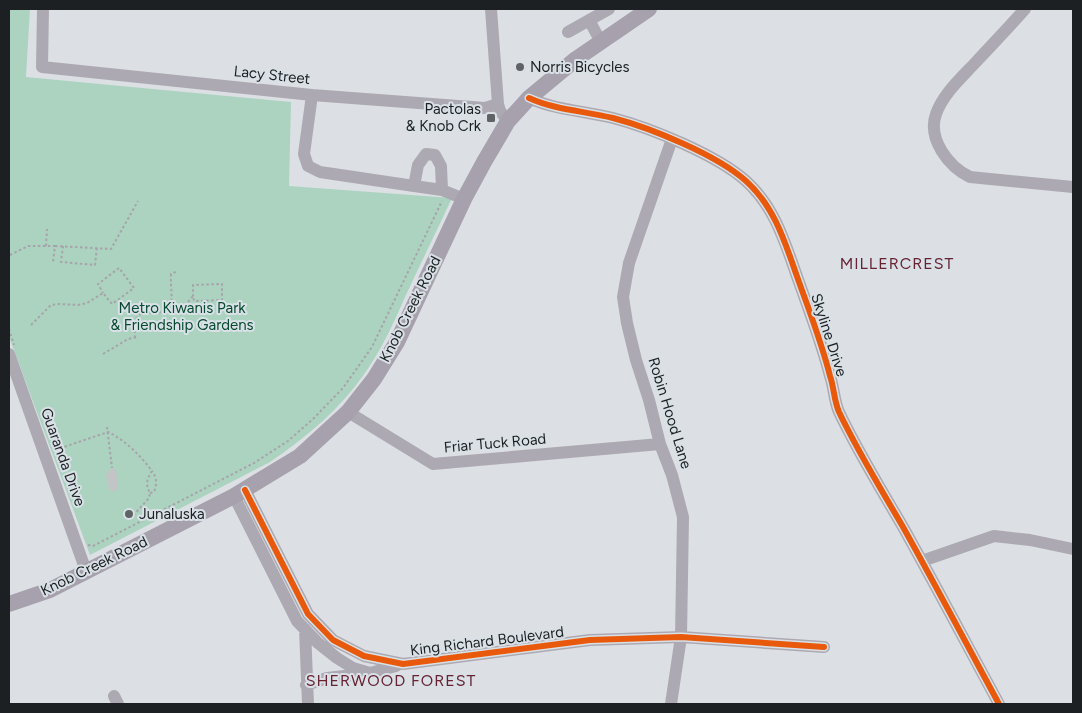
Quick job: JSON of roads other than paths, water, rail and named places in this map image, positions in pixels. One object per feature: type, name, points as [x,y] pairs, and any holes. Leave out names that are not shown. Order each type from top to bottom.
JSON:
[{"type":"main road","name":"Knob Creek Road","points":[[9,604],[50,590],[240,493],[300,456],[348,412],[374,378],[397,342],[464,199],[508,121],[529,98],[576,59],[649,9]]},
{"type":"street","name":"Lacy Street","points":[[43,9],[42,67],[312,95],[485,108],[498,104]]},
{"type":"street","points":[[491,9],[498,104],[500,111],[508,121]]},
{"type":"street","points":[[568,32],[609,9]]},
{"type":"street","points":[[1025,9],[950,90],[935,115],[934,130],[944,155],[961,172],[970,176],[1073,187]]},
{"type":"street","points":[[589,20],[601,42]]},
{"type":"street","points":[[312,95],[304,154],[308,166],[320,172],[444,191],[464,199]]},
{"type":"street","name":"Skyline Drive","points":[[529,98],[541,103],[613,118],[672,139],[718,162],[745,180],[758,193],[770,209],[779,227],[831,376],[838,410],[999,704]]},
{"type":"street","name":"Robin Hood Lane","points":[[671,704],[681,637],[683,517],[626,324],[623,297],[629,263],[672,139]]},
{"type":"street","points":[[414,186],[418,165],[426,154],[435,156],[441,166],[444,191]]},
{"type":"street","name":"Guaranda Drive","points":[[9,354],[86,571]]},
{"type":"street","name":"Friar Tuck Road","points":[[348,412],[433,464],[660,444]]},
{"type":"street","name":"King Richard Boulevard","points":[[240,493],[303,621],[318,643],[353,668],[370,673]]},
{"type":"street","points":[[922,561],[994,536],[1023,539],[1073,549]]},
{"type":"street","points":[[303,621],[308,704]]},
{"type":"street","name":"King Richard Boulevard","points":[[303,621],[333,640],[364,656],[403,664],[590,640],[681,637],[824,647]]},
{"type":"street","points":[[327,678],[347,648]]},
{"type":"street","points":[[306,685],[327,678],[370,673],[403,664]]},
{"type":"place","name":"Norris Bicycles","points":[[520,67]]},
{"type":"place","name":"Pactolas & Knob Crk","points":[[491,118]]},
{"type":"place","name":"Junaluska","points":[[129,514]]},
{"type":"district","name":"MILLERCREST","points":[[897,263]]},
{"type":"district","name":"SHERWOOD FOREST","points":[[391,680]]},
{"type":"park label","name":"Metro Kiwanis Park & Friendship Gardens","points":[[182,316]]}]
